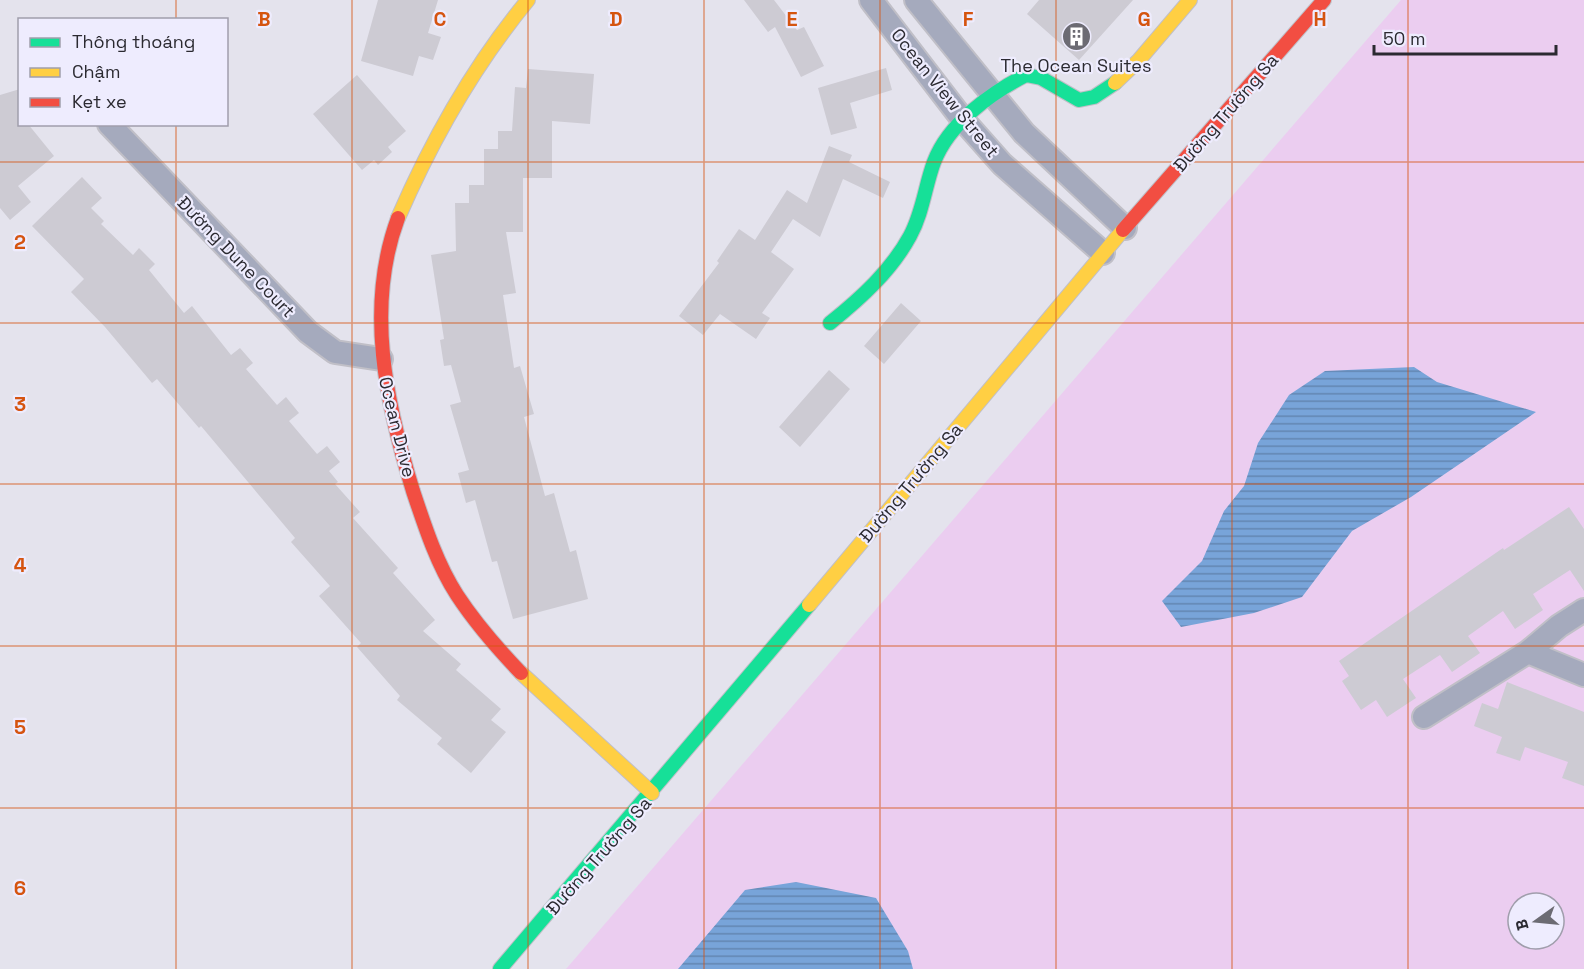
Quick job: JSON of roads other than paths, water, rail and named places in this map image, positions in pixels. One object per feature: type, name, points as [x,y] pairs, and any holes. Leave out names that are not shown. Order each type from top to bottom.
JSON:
[{"type":"street","name":"Ocean View Street","points":[[872,0],[963,120],[1002,164],[1103,253]]},
{"type":"street","name":"Ocean View Street","points":[[916,0],[1024,133],[1125,228]]},
{"type":"street","points":[[830,323],[871,290],[892,266],[917,223],[935,159],[963,120],[992,96],[1026,75],[1041,78],[1079,100],[1096,96],[1116,83],[1190,0]]},
{"type":"street","name":"Đường Trường Sa","points":[[500,969],[652,794],[1103,253],[1324,0]]},
{"type":"street","name":"Ocean Drive","points":[[522,2],[433,145],[400,213],[386,257],[381,303],[381,359],[399,442],[415,495],[431,544],[457,595],[510,660],[652,794]]},
{"type":"street","name":"Đường Dune Court","points":[[111,126],[308,333],[335,352],[381,359]]},
{"type":"street","points":[[1424,717],[1528,652],[1559,626],[1584,610]]},
{"type":"street","points":[[1528,652],[1584,675]]},
{"type":"water","points":[[1414,367],[1437,382],[1536,412],[1411,497],[1352,531],[1302,597],[1254,613],[1181,627],[1162,601],[1202,561],[1224,511],[1244,486],[1258,443],[1289,395],[1325,371]]},
{"type":"water","points":[[796,882],[876,898],[908,951],[913,969],[678,969],[745,890]]},
{"type":"place","name":"The Ocean Suites","points":[[1076,37]]}]
